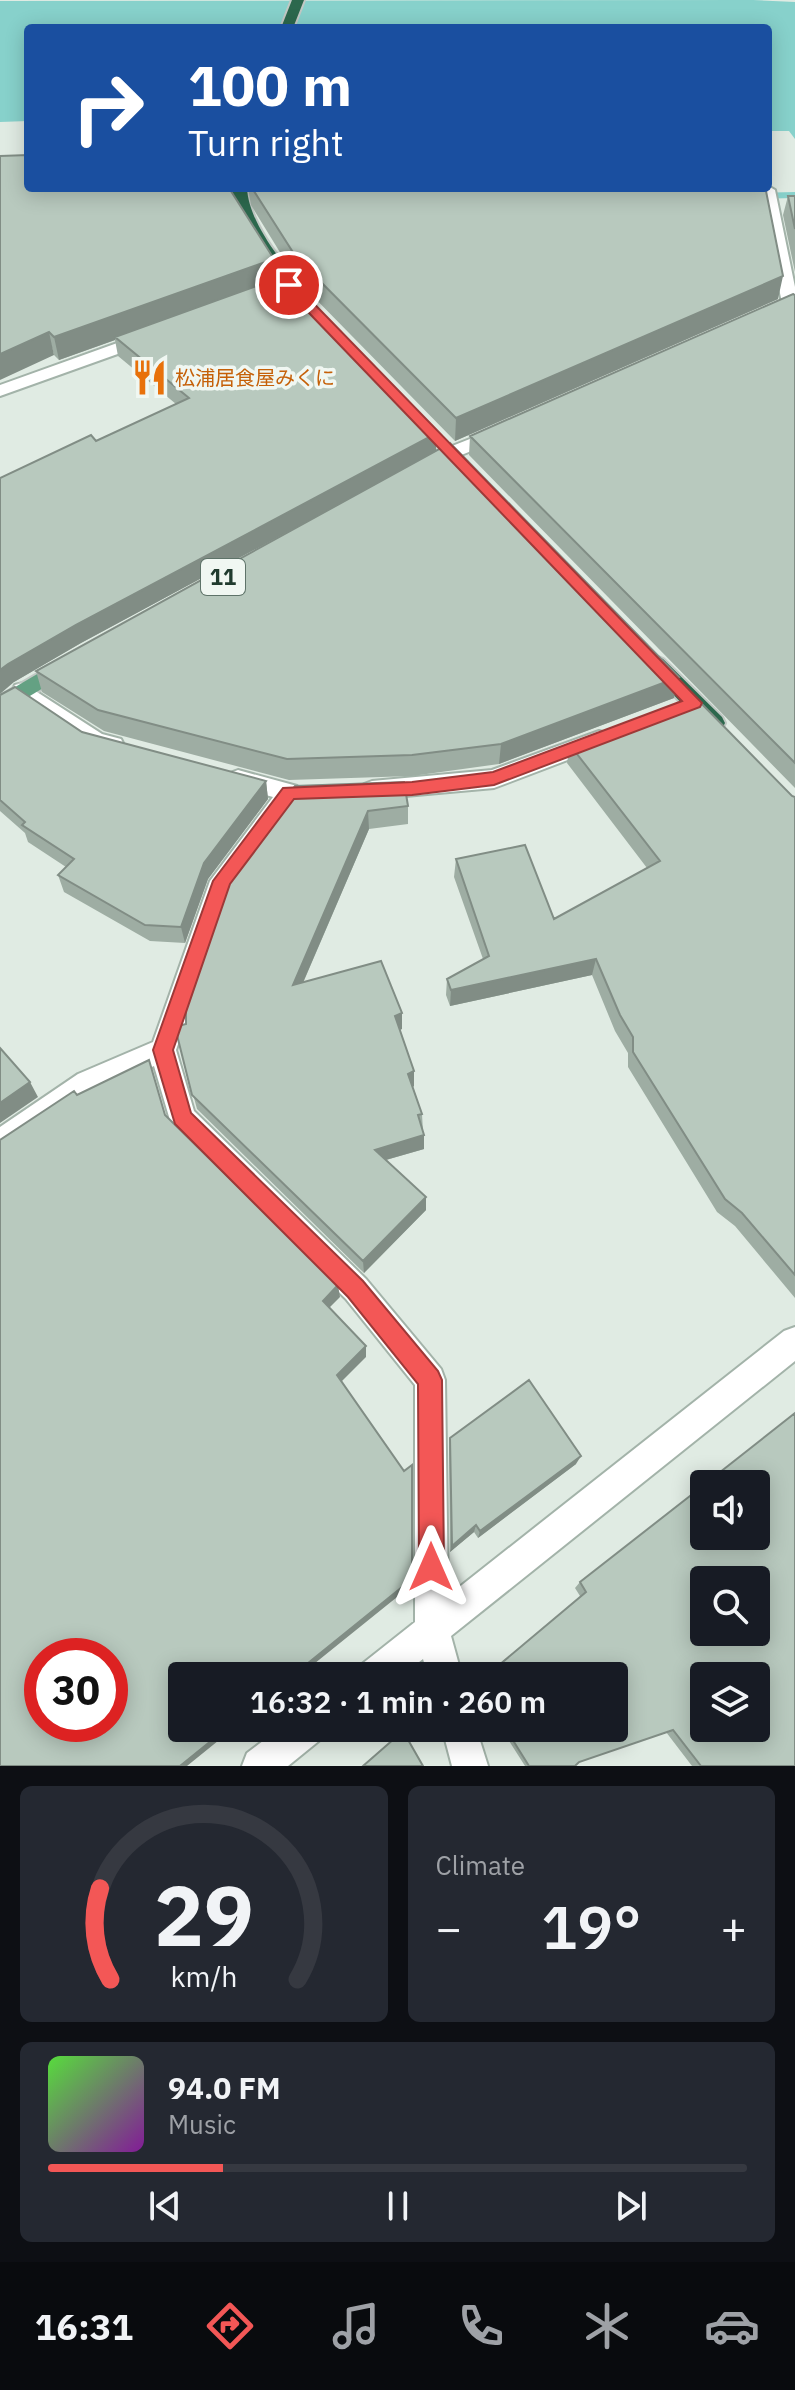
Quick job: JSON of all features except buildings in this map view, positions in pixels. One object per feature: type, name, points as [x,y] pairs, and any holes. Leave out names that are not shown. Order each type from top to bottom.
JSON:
[{"type":"highway","points":[[289,24],[298,0]]},
{"type":"highway","points":[[239,192],[240,206],[282,288],[321,319]]},
{"type":"highway","points":[[638,646],[724,734]]},
{"type":"main road","points":[[11,698],[89,651]]},
{"type":"street","points":[[767,192],[787,307]]},
{"type":"street","points":[[0,391],[159,333]]},
{"type":"street","points":[[446,456],[516,426]]},
{"type":"street","points":[[11,698],[96,741],[141,753]]},
{"type":"street","points":[[665,714],[694,703]]},
{"type":"street","points":[[351,790],[412,788],[494,779],[622,730]]},
{"type":"street","points":[[215,772],[297,792],[222,881],[163,1050],[182,1118],[356,1289],[430,1380],[432,1630],[441,1662]]},
{"type":"street","points":[[0,1143],[87,1083],[163,1050]]},
{"type":"street","points":[[392,1662],[795,1342]]},
{"type":"street","points":[[260,1766],[290,1742]]},
{"type":"street","points":[[463,1742],[470,1766]]},
{"type":"water","points":[[0,1],[795,2],[795,139],[789,131],[772,131],[772,24],[24,24],[24,121],[0,122]]},
{"type":"waterway","points":[[752,196],[795,195]]},
{"type":"place","name":"松浦居食屋みくに","points":[[149,378]]},
{"type":"route","points":[[289,285],[449,454],[694,703],[494,779],[412,788],[289,792],[222,881],[163,1050],[182,1118],[356,1289],[430,1380],[431,1567]]}]
